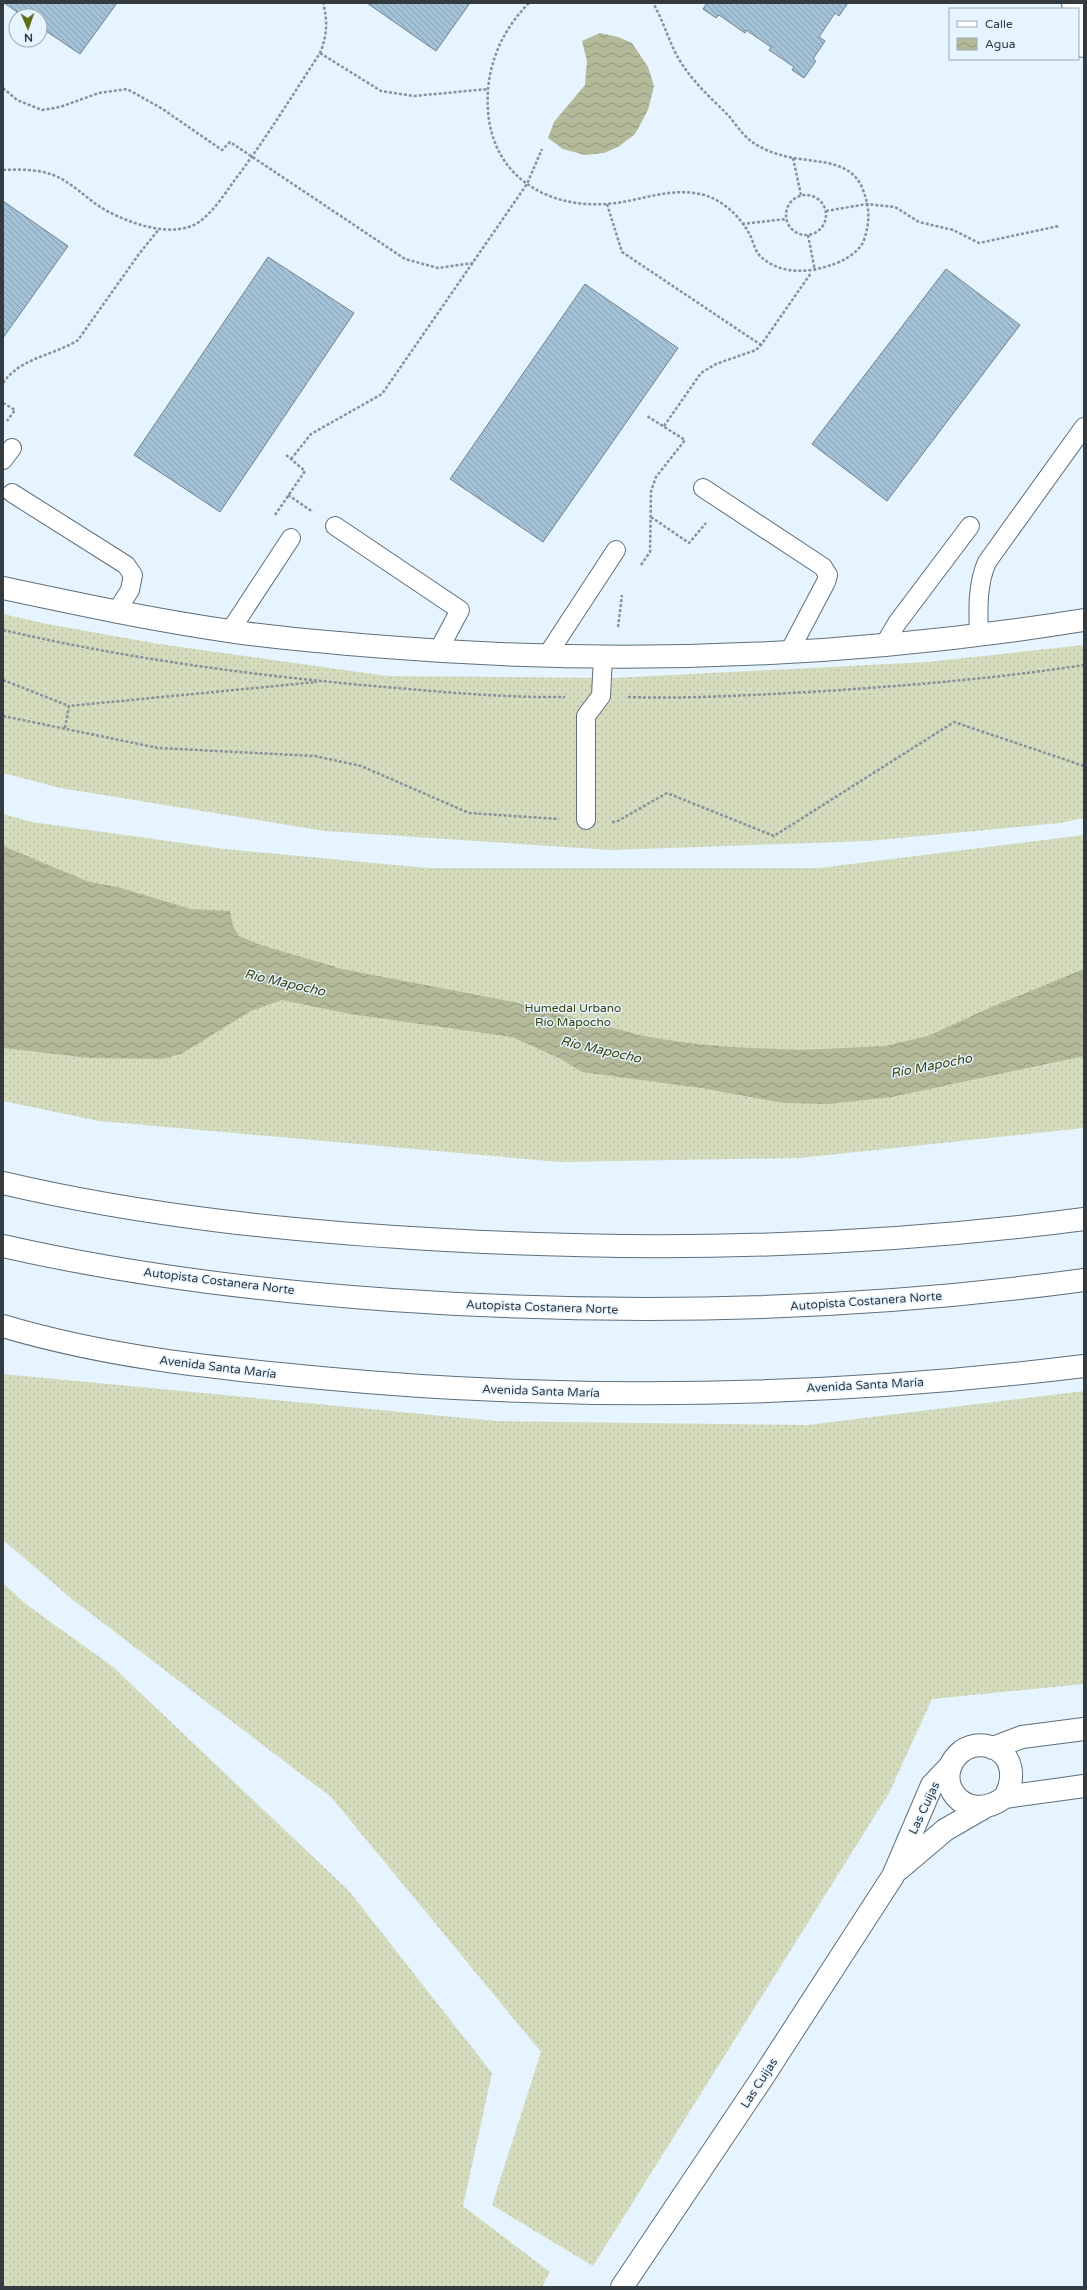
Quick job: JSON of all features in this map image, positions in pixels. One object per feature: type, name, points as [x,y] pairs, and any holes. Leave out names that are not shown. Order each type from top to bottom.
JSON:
[{"type":"main road","points":[[1079,27],[1084,46]]},
{"type":"main road","points":[[3,588],[116,612],[230,631],[313,641],[546,658],[732,656],[789,652],[884,645],[979,635],[1084,620]]},
{"type":"main road","points":[[3,1183],[152,1213],[382,1237],[498,1243],[612,1246],[838,1241],[942,1234],[1084,1219]]},
{"type":"main road","name":"Autopista Costanera Norte","points":[[3,1246],[120,1268],[227,1284],[339,1296],[565,1310],[782,1306],[913,1299],[1084,1280]]},
{"type":"main road","name":"Avenida Santa María","points":[[3,1326],[81,1346],[194,1366],[381,1384],[507,1391],[618,1393],[728,1392],[936,1382],[1084,1366]]},
{"type":"main road","points":[[993,1748],[1022,1737],[1084,1729]]},
{"type":"main road","points":[[1005,1797],[1012,1779],[1011,1769],[1001,1752],[993,1748],[974,1745],[956,1756],[948,1775],[950,1785],[954,1795],[971,1807],[983,1808],[995,1804],[1005,1797],[1084,1786]]},
{"type":"main road","name":"Las Cuijas","points":[[622,2287],[761,2080],[893,1876],[932,1785],[951,1765]]},
{"type":"main road","name":"Las Cuijas","points":[[893,1876],[945,1830],[983,1808]]},
{"type":"lane","points":[[979,635],[978,612],[981,574],[987,562],[1084,427]]},
{"type":"lane","points":[[703,488],[822,567],[828,575],[826,582],[789,652]]},
{"type":"lane","points":[[12,493],[126,565],[134,575],[130,590],[116,612]]},
{"type":"lane","points":[[335,526],[460,610],[438,651]]},
{"type":"lane","points":[[884,645],[897,623],[970,526]]},
{"type":"lane","points":[[230,631],[291,538]]},
{"type":"lane","points":[[546,658],[616,550]]},
{"type":"lane","points":[[586,820],[586,716],[601,696],[603,657]]},
{"type":"path","points":[[3,170],[29,169],[63,179],[108,211],[134,223],[159,229],[182,228],[198,222],[220,199],[252,157],[320,53],[326,39],[327,18],[323,3]]},
{"type":"path","points":[[529,3],[519,12],[491,63],[488,89],[489,127],[498,153],[514,175],[540,193],[570,201],[607,204],[684,190],[704,194],[728,207],[742,224],[759,255],[775,266],[794,272],[811,272],[842,262],[863,244],[870,215],[863,187],[848,169],[824,161],[779,155],[753,143],[683,67],[653,3]]},
{"type":"path","points":[[320,53],[381,91],[414,96],[488,89]]},
{"type":"path","points":[[3,88],[17,100],[42,110],[60,107],[99,93],[127,89],[161,108],[222,150],[230,142],[405,259],[438,268],[473,263]]},
{"type":"path","points":[[291,459],[311,434],[382,394],[527,184],[542,149]]},
{"type":"path","points":[[793,158],[801,195]]},
{"type":"path","points":[[808,194],[820,200],[826,211],[827,218],[820,230],[808,235],[795,232],[786,219],[787,209],[790,203],[801,195],[808,194]]},
{"type":"path","points":[[607,204],[622,252],[761,345]]},
{"type":"path","points":[[826,211],[867,204],[895,207],[919,222],[953,230],[979,243],[1059,226]]},
{"type":"path","points":[[742,224],[786,219]]},
{"type":"path","points":[[3,383],[9,374],[26,362],[68,347],[78,340],[139,254],[159,229]]},
{"type":"path","points":[[808,235],[815,271]]},
{"type":"path","points":[[664,426],[701,373],[716,364],[756,350],[761,345],[811,272]]},
{"type":"path","points":[[3,403],[14,410],[3,427]]},
{"type":"path","points":[[637,571],[650,552],[651,491],[656,477],[685,440],[647,416]]},
{"type":"path","points":[[650,517],[689,543],[723,501]]},
{"type":"path","points":[[619,634],[618,620],[621,596],[625,590]]},
{"type":"path","points":[[3,680],[69,706],[323,682]]},
{"type":"path","points":[[65,728],[69,706]]},
{"type":"path","points":[[3,716],[158,748],[315,756],[361,766],[469,813],[616,822],[667,793],[774,836],[954,722],[1084,766]]},
{"type":"green space","points":[[3,614],[47,624],[159,644],[387,676],[612,678],[927,662],[1084,645],[1084,818],[1060,823],[868,841],[611,850],[325,831],[60,788],[3,773]]},
{"type":"green space","name":"Humedal Urbano Río Mapocho","points":[[3,814],[32,822],[225,849],[428,868],[819,868],[1084,835],[1084,1128],[800,1158],[560,1162],[99,1121],[3,1101]]},
{"type":"green space","points":[[3,1374],[496,1421],[807,1425],[1084,1391],[1084,1684],[932,1699],[889,1793],[593,2266],[492,2205],[541,2052],[331,1797],[73,1600],[3,1540]]},
{"type":"green space","points":[[3,1583],[27,1605],[112,1666],[349,1891],[492,2073],[463,2206],[550,2272],[542,2287],[3,2287]]},
{"type":"water","points":[[600,33],[618,37],[632,43],[648,67],[654,86],[648,110],[635,134],[618,147],[604,153],[585,155],[563,149],[548,138],[554,122],[585,85],[587,61],[582,41]]},
{"type":"water","name":"Río Mapocho","points":[[3,846],[89,882],[118,887],[191,909],[230,911],[233,926],[239,936],[261,945],[342,969],[514,1002],[644,1036],[687,1043],[731,1047],[801,1050],[885,1046],[928,1036],[989,1008],[1084,969],[1084,1056],[892,1097],[829,1104],[784,1103],[701,1088],[582,1072],[559,1058],[512,1037],[350,1014],[282,1000],[251,1011],[183,1053],[163,1059],[90,1058],[3,1048]]},
{"type":"building","points":[[4,3],[117,3],[80,54],[48,32],[48,8],[11,8]]},
{"type":"building","points":[[367,3],[470,3],[436,51]]},
{"type":"building","points":[[707,3],[848,3],[839,16],[835,13],[819,37],[825,41],[813,59],[816,61],[804,78],[792,70],[794,67],[769,50],[771,47],[746,30],[745,33],[719,15],[716,18],[703,9]]},
{"type":"building","points":[[3,201],[68,246],[3,338]]},
{"type":"building","points":[[268,257],[354,313],[220,512],[134,455]]},
{"type":"building","points":[[946,269],[1020,325],[887,501],[812,444]]},
{"type":"building","points":[[585,284],[678,348],[543,542],[450,479]]}]
